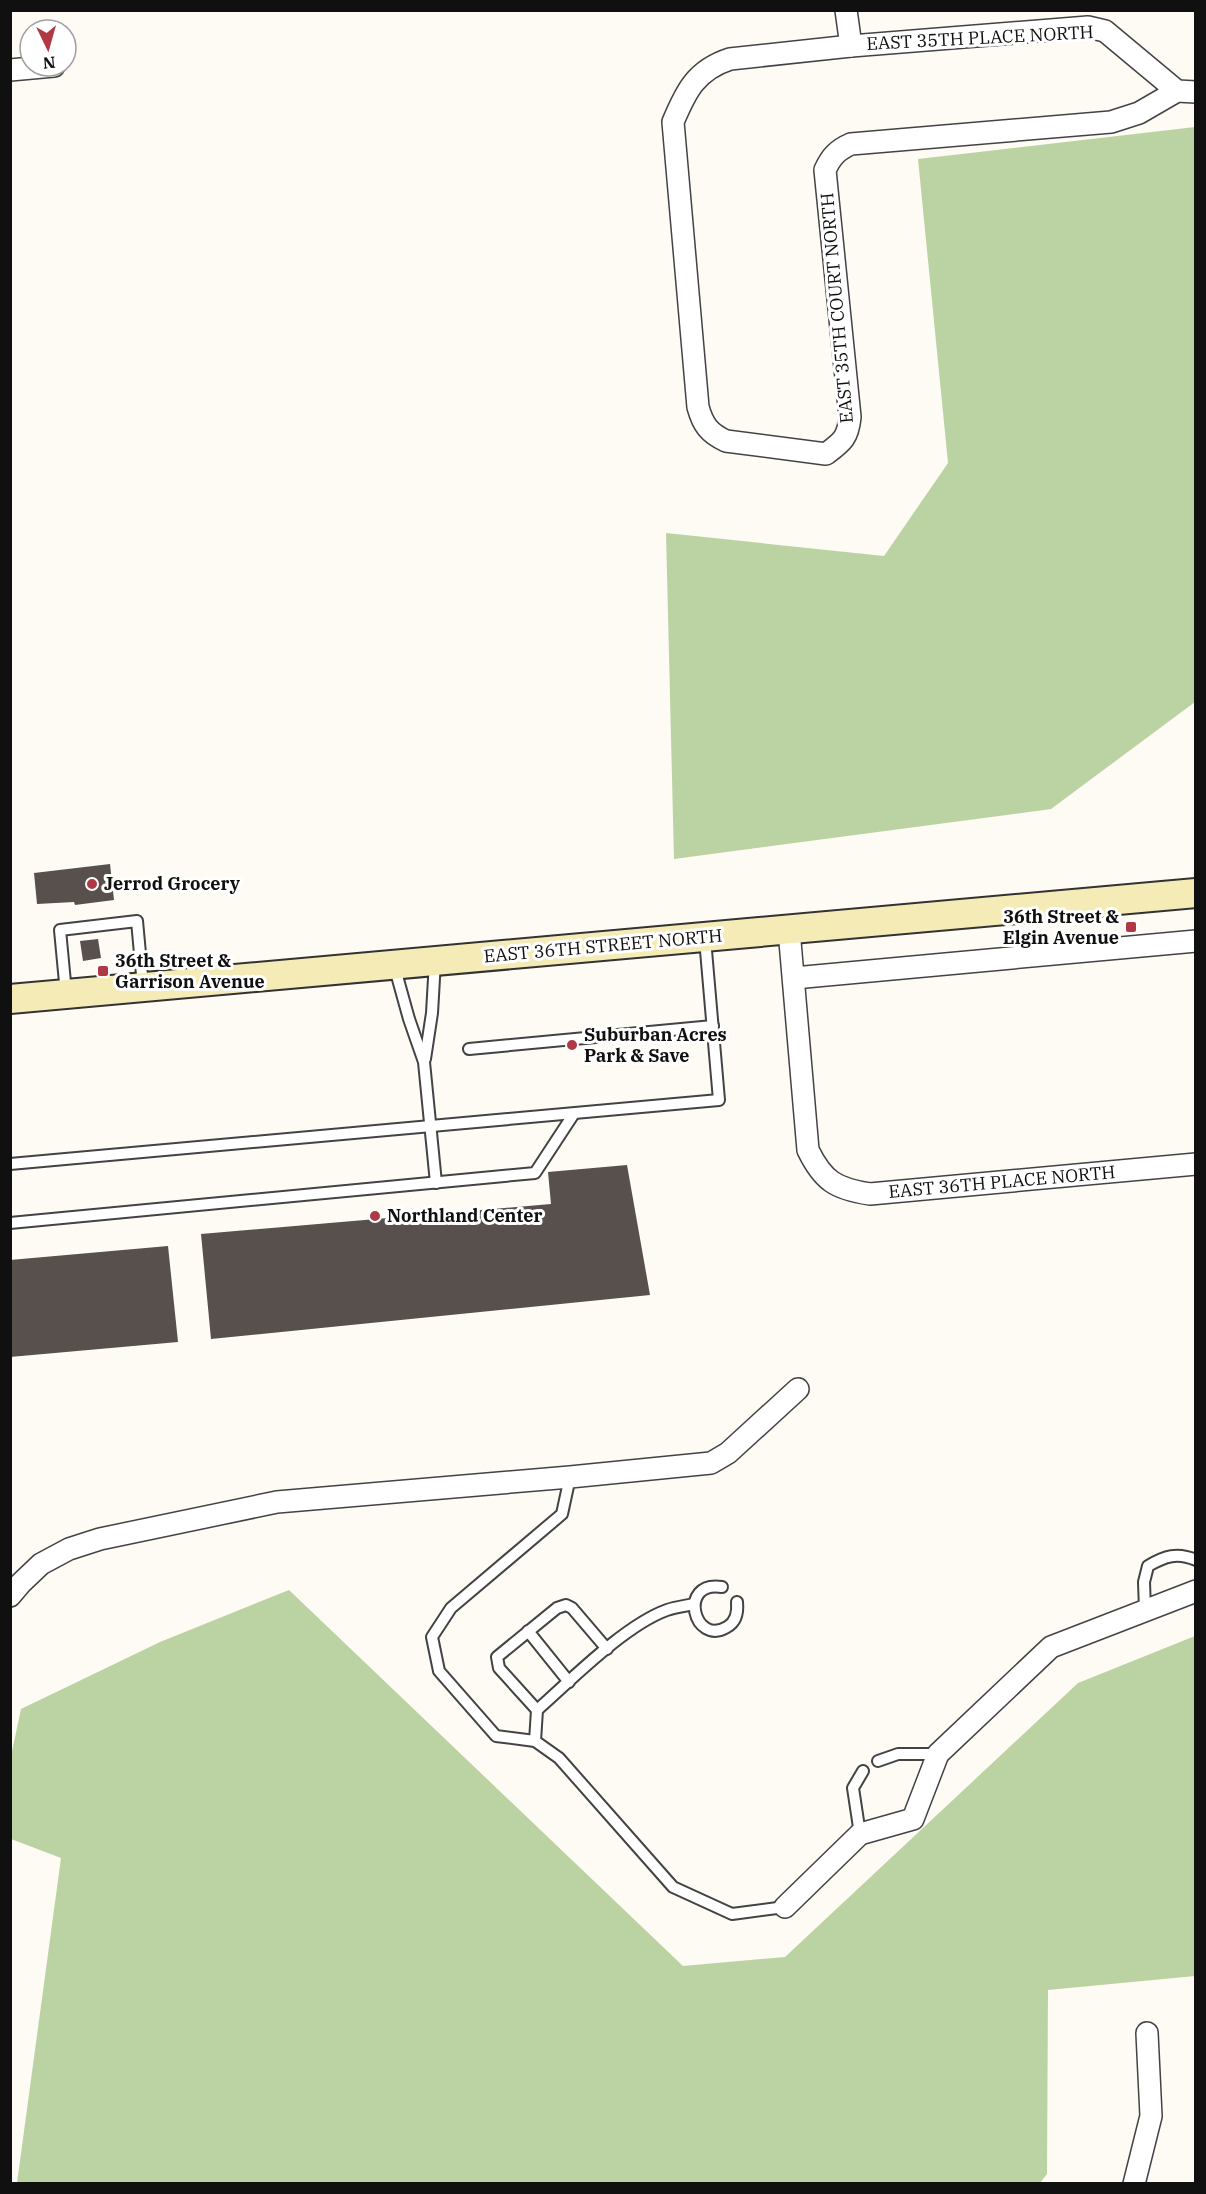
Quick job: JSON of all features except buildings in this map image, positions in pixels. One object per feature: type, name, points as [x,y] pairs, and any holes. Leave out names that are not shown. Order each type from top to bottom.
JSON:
[{"type":"main road","name":"EAST 36TH STREET NORTH","points":[[10,999],[1196,893]]},
{"type":"street","points":[[846,10],[851,45]]},
{"type":"street","name":"EAST 35TH PLACE NORTH","points":[[851,45],[1088,27],[1105,31],[1186,91]]},
{"type":"street","name":"EAST 35TH COURT NORTH","points":[[851,45],[730,59],[712,65],[698,77],[683,98],[673,122],[698,407],[702,423],[712,435],[726,441],[826,454],[841,442],[848,432],[850,417],[825,170],[831,157],[839,149],[851,144],[1111,122],[1139,113],[1186,91]]},
{"type":"street","points":[[789,930],[794,978],[1196,941]]},
{"type":"street","name":"EAST 36TH PLACE NORTH","points":[[794,978],[808,1150],[817,1169],[830,1182],[847,1191],[870,1194],[1196,1164]]},
{"type":"street","points":[[10,1596],[41,1564],[69,1548],[100,1539],[277,1502],[570,1478],[711,1463],[728,1453],[798,1389]]},
{"type":"street","points":[[785,1907],[860,1834],[913,1819],[938,1754],[1051,1647],[1196,1591]]},
{"type":"street","points":[[1134,2184],[1151,2116],[1147,2033]]},
{"type":"lane","points":[[66,993],[60,930],[137,921],[143,987]]},
{"type":"lane","points":[[10,1164],[719,1100],[705,937]]},
{"type":"lane","points":[[424,1062],[432,1013],[435,960]]},
{"type":"lane","points":[[393,964],[424,1062],[436,1183]]},
{"type":"lane","points":[[469,1049],[713,1026]]},
{"type":"lane","points":[[10,1223],[535,1173],[573,1114]]},
{"type":"lane","points":[[570,1478],[562,1514],[451,1608],[432,1637],[439,1671],[496,1736],[535,1741],[559,1758],[673,1887],[732,1914],[785,1907]]},
{"type":"lane","points":[[1145,1610],[1144,1582],[1148,1566],[1165,1556],[1184,1554],[1196,1560]]},
{"type":"lane","points":[[722,1587],[715,1586],[701,1591],[694,1604],[696,1618],[706,1628],[713,1630],[727,1627],[736,1616],[737,1602]]},
{"type":"lane","points":[[535,1741],[537,1710],[607,1649],[641,1623],[666,1610],[694,1604]]},
{"type":"lane","points":[[537,1710],[499,1668],[497,1656],[557,1608],[566,1605],[572,1608],[607,1649]]},
{"type":"lane","points":[[528,1631],[569,1682]]},
{"type":"lane","points":[[878,1761],[898,1754],[938,1754]]},
{"type":"lane","points":[[860,1834],[854,1788],[863,1771]]},
{"type":"green space","points":[[1195,127],[1195,702],[1051,809],[674,859],[666,533],[884,556],[948,463],[918,159]]},
{"type":"green space","points":[[289,1590],[683,1966],[785,1957],[1078,1683],[1195,1636],[1195,1976],[1048,1990],[1047,2174],[1040,2183],[17,2183],[61,1858],[11,1839],[11,1756],[21,1709],[160,1642]]},
{"type":"place","name":"Jerrod Grocery","points":[[92,884]]},
{"type":"place","name":"36th Street & Elgin Avenue","points":[[1131,927]]},
{"type":"place","name":"36th Street & Garrison Avenue","points":[[103,971]]},
{"type":"place","name":"Suburban Acres Park & Save","points":[[572,1045]]},
{"type":"place","name":"Northland Center","points":[[375,1216]]}]
